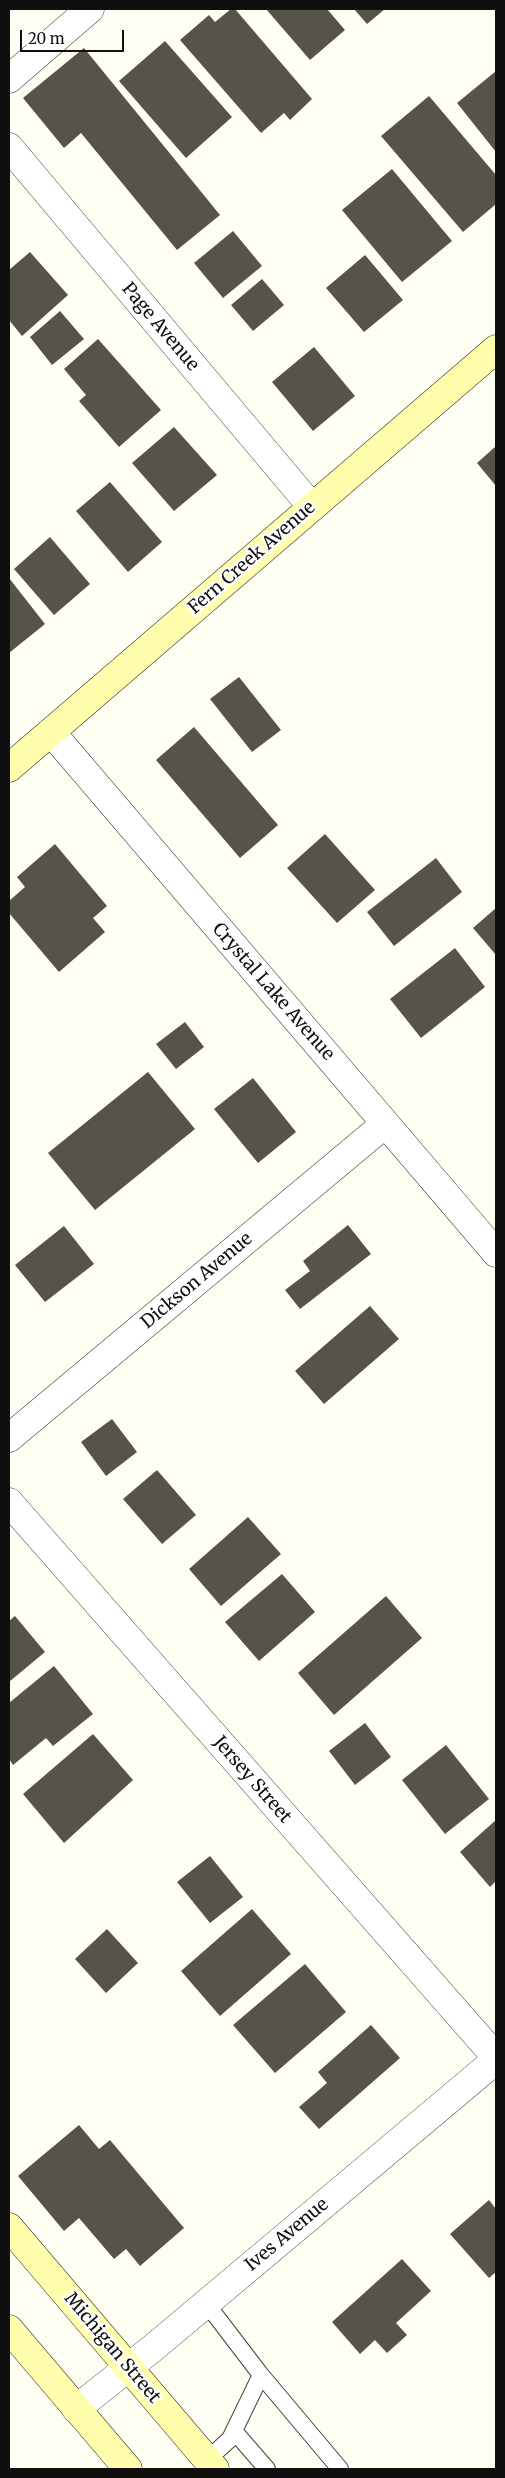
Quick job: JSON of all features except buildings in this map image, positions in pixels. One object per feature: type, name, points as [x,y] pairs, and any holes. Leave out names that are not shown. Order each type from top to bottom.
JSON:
[{"type":"street","points":[[9,79],[90,9]]},
{"type":"street","name":"Page Avenue","points":[[9,147],[312,507]]},
{"type":"street","name":"Fern Creek Avenue","points":[[9,768],[496,349]]},
{"type":"street","name":"Crystal Lake Avenue","points":[[50,732],[496,1253]]},
{"type":"street","name":"Dickson Avenue","points":[[9,1438],[385,1124]]},
{"type":"street","name":"Jersey Street","points":[[9,1502],[496,2058]]},
{"type":"street","name":"Ives Avenue","points":[[76,2409],[206,2303],[496,2058]]},
{"type":"street","name":"Michigan Street","points":[[9,2226],[211,2464]]},
{"type":"street","points":[[9,2329],[128,2469]]},
{"type":"lane","points":[[206,2303],[261,2375],[278,2405],[320,2454],[340,2469]]},
{"type":"lane","points":[[211,2464],[230,2439],[261,2375]]},
{"type":"lane","points":[[234,2431],[262,2460]]}]
